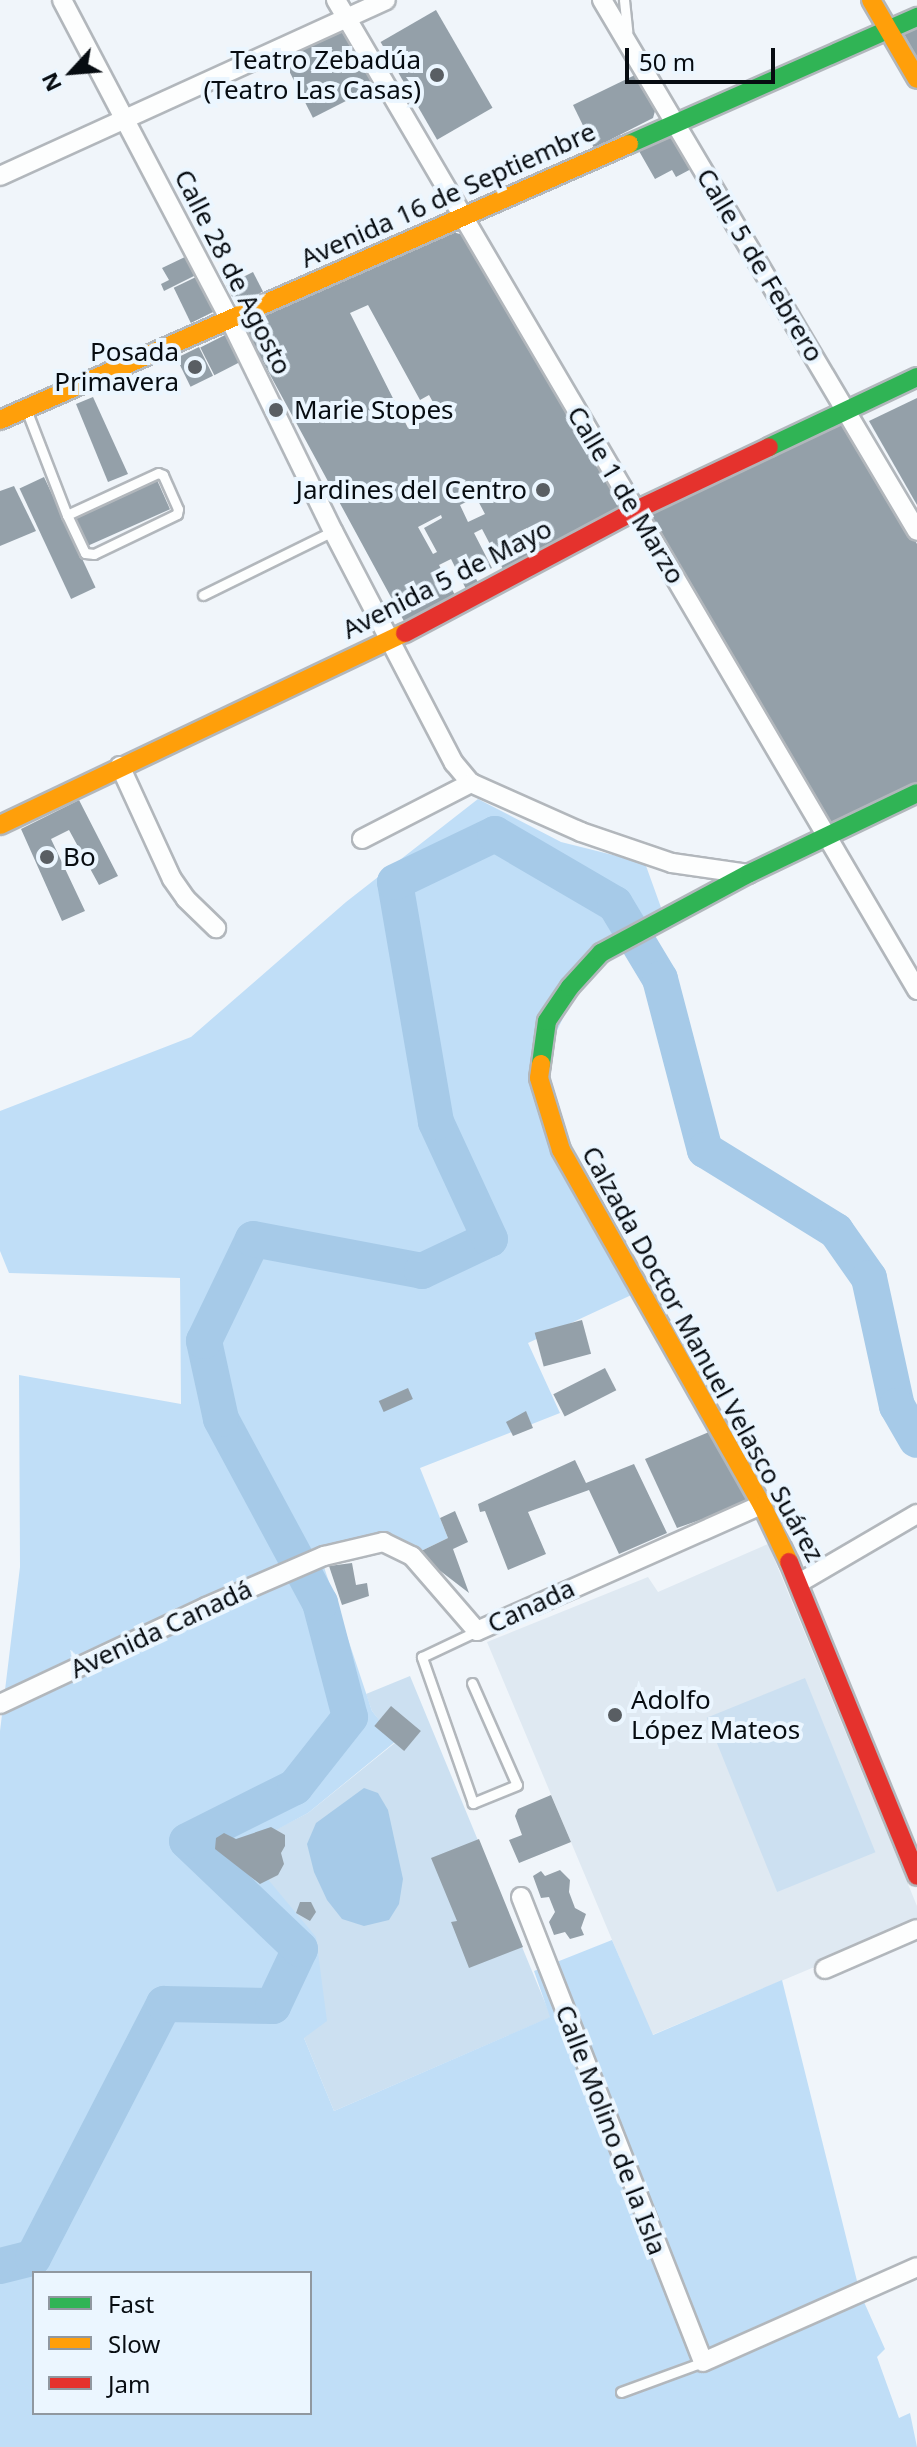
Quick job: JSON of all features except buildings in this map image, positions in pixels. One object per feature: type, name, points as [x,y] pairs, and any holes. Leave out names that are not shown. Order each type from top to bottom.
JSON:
[{"type":"main road","points":[[871,0],[917,79]]},
{"type":"main road","name":"Avenida 16 de Septiembre","points":[[0,420],[917,17]]},
{"type":"main road","name":"Avenida 5 de Mayo","points":[[0,825],[393,639],[636,510],[917,377]]},
{"type":"main road","points":[[748,874],[917,793]]},
{"type":"main road","name":"Calzada Doctor Manuel Velasco Suárez","points":[[748,874],[601,953],[570,987],[547,1021],[539,1078],[561,1150],[762,1505],[799,1583],[917,1876]]},
{"type":"street","name":"Calle 28 de Agosto","points":[[62,0],[230,320],[333,531],[393,639],[454,763],[471,783]]},
{"type":"street","name":"Calle 1 de Marzo","points":[[336,0],[461,219],[636,510],[917,990]]},
{"type":"street","points":[[0,176],[386,0]]},
{"type":"street","name":"Calle 5 de Febrero","points":[[602,0],[917,531]]},
{"type":"street","points":[[120,766],[172,879],[186,899],[216,928]]},
{"type":"street","points":[[362,839],[471,783],[581,832],[672,863],[748,874]]},
{"type":"street","name":"Canada","points":[[324,1556],[383,1542],[412,1556],[477,1631],[762,1505]]},
{"type":"street","points":[[799,1583],[917,1514]]},
{"type":"street","name":"Avenida Canadá","points":[[0,1704],[324,1556]]},
{"type":"street","name":"Calle Molino de la Isla","points":[[521,1897],[703,2362]]},
{"type":"street","points":[[825,1969],[917,1929]]},
{"type":"street","points":[[703,2362],[917,2267]]},
{"type":"lane","points":[[624,0],[630,47]]},
{"type":"lane","points":[[26,409],[67,515],[85,553],[94,554],[177,514],[178,509],[163,475],[158,473],[67,515]]},
{"type":"lane","points":[[203,595],[333,531]]},
{"type":"lane","points":[[472,1683],[517,1785],[473,1803],[422,1657],[477,1631]]},
{"type":"lane","points":[[621,2392],[703,2362]]},
{"type":"shaded area","points":[[478,799],[561,842],[645,863],[663,913],[597,948],[534,1078],[640,1291],[528,1343],[560,1413],[420,1468],[448,1538],[417,1553],[318,1549],[372,1711],[396,1741],[308,1813],[242,1848],[316,1937],[327,2021],[304,2038],[334,2111],[550,2017],[534,1971],[612,1940],[653,2035],[782,1980],[860,2293],[885,2349],[877,2357],[899,2418],[910,2413],[917,2447],[0,2447],[0,1731],[20,1567],[19,1375],[181,1404],[180,1278],[9,1273],[0,1251],[0,1111],[191,1037],[346,902]]},
{"type":"shaded area","points":[[768,1544],[917,1906],[917,1924],[652,2035],[487,1642],[648,1577],[658,1592]]},
{"type":"shaded area","points":[[410,1676],[551,2017],[334,2111],[304,2038],[242,1847],[308,1813],[396,1742],[372,1711],[366,1694]]},
{"type":"shaded area","points":[[805,1678],[875,1852],[777,1892],[707,1718]]},
{"type":"shaded area","points":[[364,1788],[378,1793],[388,1810],[403,1879],[399,1904],[389,1920],[364,1926],[342,1919],[327,1900],[314,1872],[307,1844],[316,1823]]},
{"type":"waterway","points":[[0,2266],[33,2258],[164,2004],[273,2006],[300,1949],[187,1841],[295,1787],[350,1717],[320,1603],[221,1419],[204,1341],[253,1239],[422,1271],[490,1239],[436,1122],[395,882],[495,834],[615,904],[660,979],[705,1150],[836,1231],[869,1278],[897,1406],[917,1440]]},
{"type":"traffic: fast","points":[[629,144],[917,17]]},
{"type":"traffic: fast","points":[[769,447],[917,377]]},
{"type":"traffic: fast","points":[[541,1064],[547,1021],[570,987],[601,953],[748,874],[917,793]]},
{"type":"traffic: slow","points":[[871,0],[917,79]]},
{"type":"traffic: slow","points":[[0,420],[629,144]]},
{"type":"traffic: slow","points":[[0,825],[405,633]]},
{"type":"traffic: slow","points":[[541,1064],[539,1078],[561,1150],[762,1505],[789,1562]]},
{"type":"traffic: jam","points":[[405,633],[636,510],[769,447]]},
{"type":"traffic: jam","points":[[789,1562],[917,1876]]},
{"type":"place","name":"Teatro Zebadúa (Teatro Las Casas)","points":[[437,75]]},
{"type":"place","name":"Posada Primavera","points":[[195,367]]},
{"type":"place","name":"Marie Stopes","points":[[276,410]]},
{"type":"place","name":"Jardines del Centro","points":[[543,490]]},
{"type":"place","name":"Bo","points":[[47,857]]},
{"type":"place","name":"Adolfo López Mateos","points":[[615,1715]]}]
